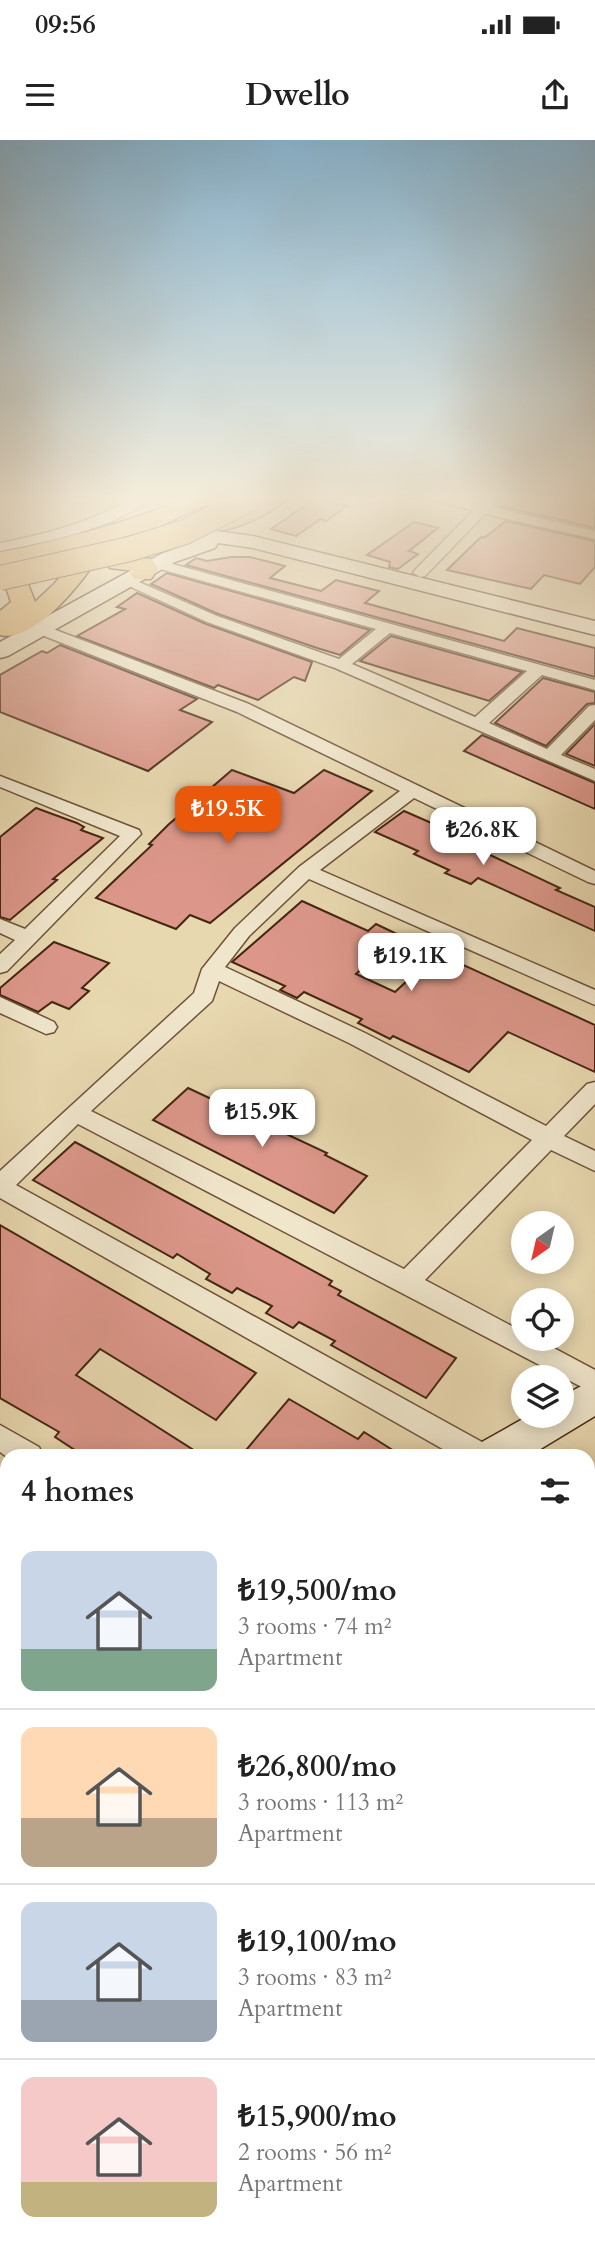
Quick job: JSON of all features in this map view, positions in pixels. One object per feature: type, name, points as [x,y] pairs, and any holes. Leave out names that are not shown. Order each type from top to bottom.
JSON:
[{"type":"main road","points":[[0,621],[15,613],[23,603],[18,596]]},
{"type":"main road","points":[[0,634],[20,624],[55,596]]},
{"type":"main road","points":[[0,651],[92,596]]},
{"type":"main road","points":[[469,596],[595,628]]},
{"type":"main road","points":[[515,596],[595,616]]},
{"type":"main road","points":[[574,1409],[595,1396]]},
{"type":"main road","points":[[506,1449],[542,1428]]},
{"type":"street","points":[[212,619],[245,596]]},
{"type":"street","points":[[272,596],[595,685]]},
{"type":"street","points":[[157,597],[341,665],[595,776]]},
{"type":"street","points":[[341,665],[387,628]]},
{"type":"street","points":[[40,629],[243,708],[595,878]]},
{"type":"street","points":[[477,725],[538,670]]},
{"type":"street","points":[[550,757],[595,710]]},
{"type":"street","points":[[0,781],[132,834],[0,966]]},
{"type":"street","points":[[413,790],[306,871],[242,932],[212,969],[204,996],[75,1113],[0,1186],[469,1449]]},
{"type":"street","points":[[306,871],[595,998]]},
{"type":"street","points":[[0,925],[28,938]]},
{"type":"street","points":[[212,969],[357,1038],[595,1163]]},
{"type":"street","points":[[0,1004],[46,1027]]},
{"type":"street","points":[[407,1282],[595,1090]]},
{"type":"street","points":[[75,1113],[407,1282],[595,1383]]},
{"type":"street","points":[[0,1437],[18,1449]]},
{"type":"building","points":[[132,596],[145,596],[206,624],[312,662],[305,681],[294,677],[258,700],[218,685],[214,688],[77,636],[125,609],[117,607]]},
{"type":"building","points":[[179,596],[250,596],[370,630],[340,655],[218,614]]},
{"type":"building","points":[[301,596],[373,596],[365,603],[504,641],[517,628],[595,648],[595,677]]},
{"type":"building","points":[[391,636],[522,672],[489,701],[360,661]]},
{"type":"building","points":[[60,645],[197,699],[180,710],[212,722],[148,771],[0,712],[0,675],[42,651],[47,653]]},
{"type":"building","points":[[543,678],[595,692],[595,703],[587,704],[546,746],[495,723]]},
{"type":"building","points":[[595,724],[595,766],[566,754]]},
{"type":"building","points":[[482,735],[595,783],[595,809],[464,751]]},
{"type":"building","points":[[232,770],[294,793],[324,770],[372,791],[210,923],[190,915],[176,929],[96,898],[152,845],[149,844],[168,825]]},
{"type":"building","points":[[36,808],[77,823],[84,827],[81,830],[103,838],[53,879],[57,880],[10,920],[0,917],[0,837]]},
{"type":"building","points":[[404,811],[443,828],[439,831],[560,888],[556,890],[595,907],[595,931],[478,878],[471,884],[445,873],[449,870],[414,854],[418,851],[375,832]]},
{"type":"building","points":[[302,901],[368,931],[376,924],[399,935],[356,974],[395,992],[437,953],[595,1025],[595,1072],[508,1032],[469,1072],[393,1036],[390,1039],[358,1023],[362,1019],[304,992],[297,998],[280,990],[285,986],[232,962]]},
{"type":"building","points":[[54,942],[109,963],[82,988],[89,991],[69,1009],[52,1002],[38,1012],[0,995],[0,988]]},
{"type":"building","points":[[188,1088],[327,1153],[325,1155],[367,1176],[334,1213],[153,1120]]},
{"type":"building","points":[[75,1142],[332,1281],[329,1285],[341,1291],[338,1295],[456,1358],[426,1398],[331,1345],[335,1341],[299,1322],[293,1328],[266,1313],[272,1306],[237,1288],[232,1293],[206,1279],[210,1274],[177,1254],[173,1258],[33,1180]]},
{"type":"building","points":[[0,1225],[256,1373],[216,1420],[100,1349],[76,1375],[192,1449],[73,1449],[55,1437],[59,1432],[0,1398]]},
{"type":"building","points":[[289,1399],[358,1439],[364,1432],[391,1449],[247,1449]]}]
